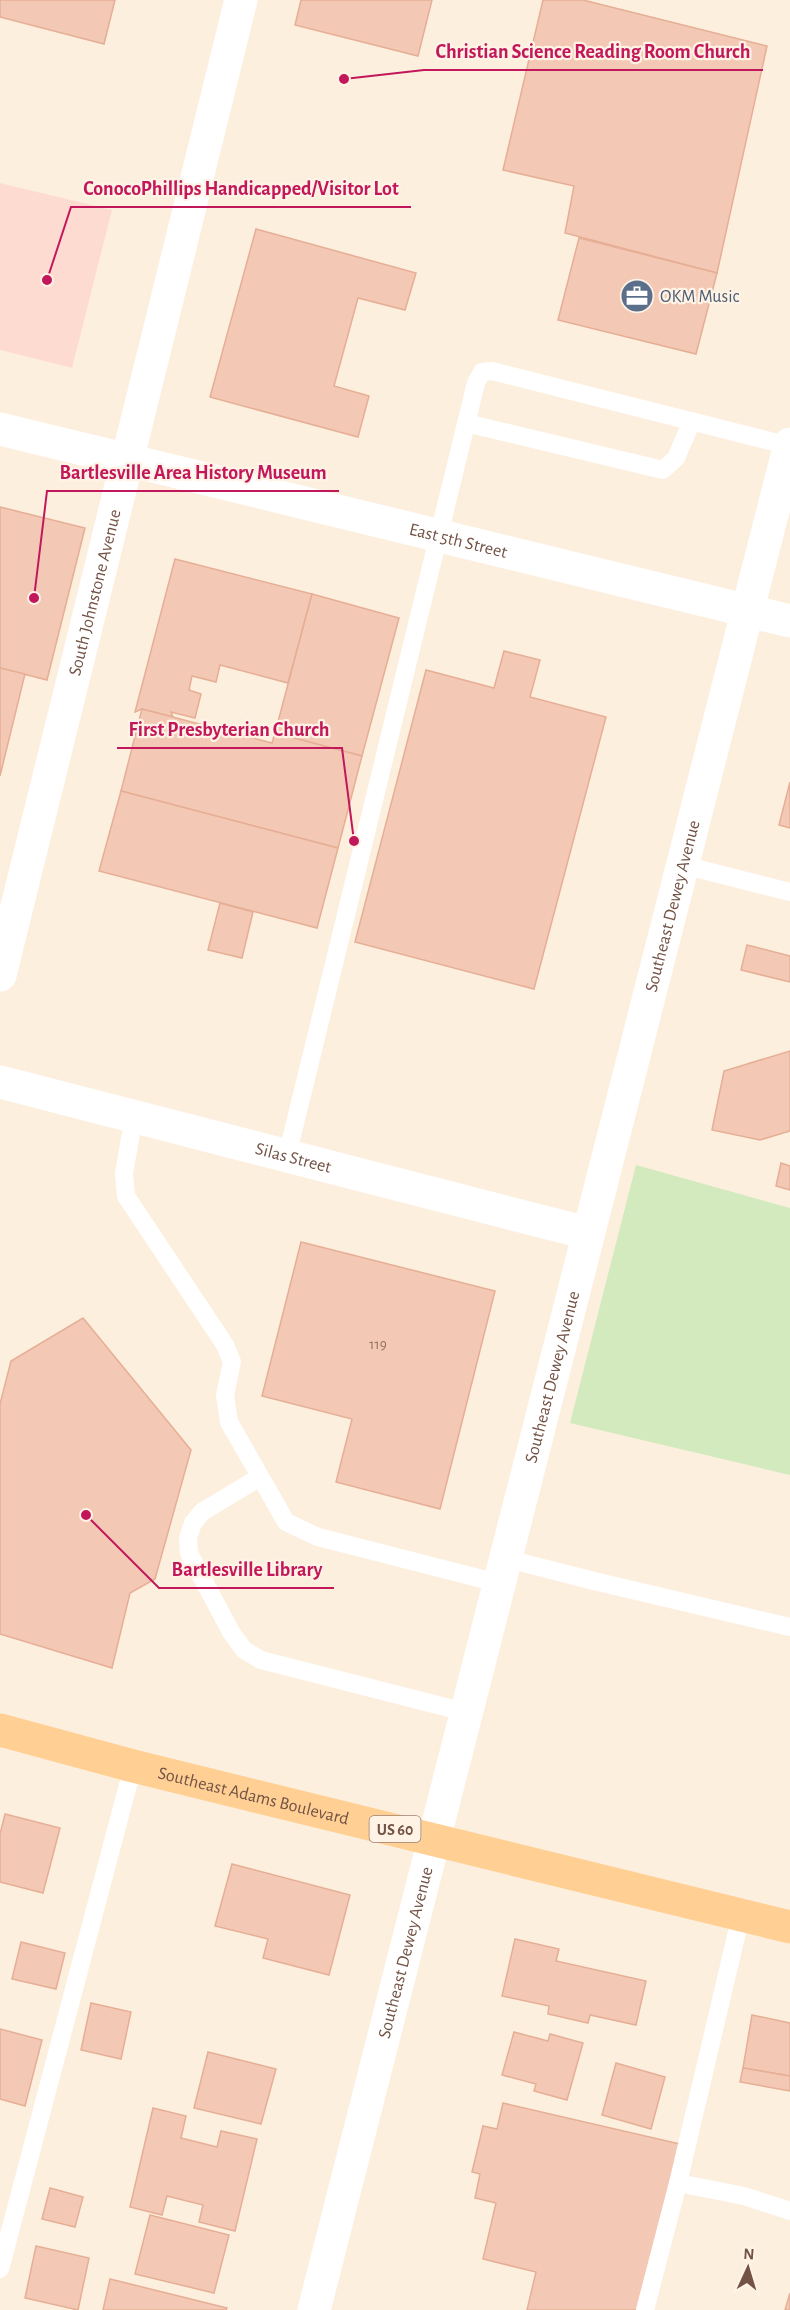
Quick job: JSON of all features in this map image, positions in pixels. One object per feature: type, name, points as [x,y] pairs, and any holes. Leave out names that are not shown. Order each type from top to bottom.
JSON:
[{"type":"main road","name":"Southeast Adams Boulevard","points":[[0,1730],[133,1766],[790,1927]]},
{"type":"street","name":"South Johnstone Avenue","points":[[0,975],[241,0]]},
{"type":"street","name":"East 5th Street","points":[[0,429],[790,621]]},
{"type":"street","name":"Southeast Dewey Avenue","points":[[314,2310],[587,1233],[790,445]]},
{"type":"street","name":"Silas Street","points":[[0,1082],[587,1233]]},
{"type":"lane","points":[[287,1156],[437,534],[476,383],[483,372],[492,371],[790,445]]},
{"type":"lane","points":[[465,423],[663,470],[676,458],[692,422]]},
{"type":"lane","points":[[682,865],[790,892]]},
{"type":"lane","points":[[134,1116],[124,1173],[126,1196],[225,1345],[231,1362],[225,1395],[229,1422],[286,1522],[318,1537],[501,1571],[594,1581],[790,1628]]},
{"type":"lane","points":[[260,1477],[202,1512],[192,1523],[188,1538],[189,1552],[231,1632],[244,1650],[261,1660],[465,1712]]},
{"type":"lane","points":[[0,2269],[133,1766]]},
{"type":"lane","points":[[645,2310],[678,2183],[741,1915]]},
{"type":"lane","points":[[678,2183],[744,2196],[790,2211]]},
{"type":"shaded area","points":[[0,183],[112,210],[72,368],[0,350]]},
{"type":"green space","points":[[636,1165],[790,1208],[790,1475],[570,1423]]},
{"type":"building","points":[[0,0],[115,0],[104,44],[0,17]]},
{"type":"building","points":[[301,0],[432,0],[418,56],[295,25]]},
{"type":"building","points":[[543,0],[583,0],[767,46],[717,273],[565,233],[574,186],[503,170]]},
{"type":"building","points":[[256,229],[416,273],[405,310],[358,298],[334,386],[369,396],[358,437],[210,397]]},
{"type":"building","name":"OKM Music","points":[[579,238],[717,273],[696,354],[558,320]]},
{"type":"building","points":[[0,507],[85,528],[47,680],[0,668]]},
{"type":"building","points":[[175,559],[312,594],[288,683],[220,665],[216,682],[192,676],[189,690],[201,694],[195,718],[171,712],[173,717],[142,709],[135,712]]},
{"type":"building","points":[[312,594],[399,618],[362,756],[275,733]]},
{"type":"building","points":[[504,651],[540,660],[530,697],[606,717],[534,989],[355,942],[426,670],[494,688]]},
{"type":"building","points":[[0,668],[25,674],[0,776]]},
{"type":"building","points":[[142,709],[272,743],[275,733],[362,756],[338,848],[121,791]]},
{"type":"building","points":[[790,782],[790,828],[779,825]]},
{"type":"building","points":[[121,791],[338,848],[317,928],[99,871]]},
{"type":"building","points":[[220,903],[253,912],[242,958],[208,950]]},
{"type":"building","points":[[747,945],[790,956],[790,982],[741,970]]},
{"type":"building","points":[[790,1051],[790,1131],[760,1140],[712,1130],[724,1071]]},
{"type":"building","points":[[781,1163],[790,1166],[790,1190],[776,1186]]},
{"type":"building","points":[[301,1242],[495,1291],[440,1509],[336,1482],[352,1419],[262,1396]]},
{"type":"building","points":[[83,1318],[191,1450],[155,1579],[130,1593],[112,1668],[0,1634],[0,1404],[11,1361]]},
{"type":"building","points":[[5,1814],[60,1828],[43,1893],[0,1882],[0,1834]]},
{"type":"building","points":[[232,1864],[350,1895],[329,1975],[263,1958],[268,1939],[215,1926]]},
{"type":"building","points":[[515,1939],[559,1949],[556,1961],[646,1981],[636,2025],[590,2015],[588,2023],[548,2014],[549,2006],[502,1996]]},
{"type":"building","points":[[21,1942],[65,1953],[56,1989],[12,1979]]},
{"type":"building","points":[[91,2003],[131,2012],[121,2059],[81,2050]]},
{"type":"building","points":[[752,2015],[790,2023],[790,2076],[743,2068]]},
{"type":"building","points":[[0,2029],[42,2040],[25,2106],[0,2099]]},
{"type":"building","points":[[514,2032],[548,2041],[550,2034],[583,2043],[567,2100],[534,2091],[536,2084],[502,2075]]},
{"type":"building","points":[[208,2052],[276,2069],[261,2124],[194,2108]]},
{"type":"building","points":[[616,2063],[665,2077],[651,2129],[602,2115]]},
{"type":"building","points":[[743,2068],[790,2076],[790,2091],[740,2082]]},
{"type":"building","points":[[503,2103],[680,2144],[641,2310],[527,2310],[536,2272],[483,2259],[496,2203],[475,2198],[480,2174],[472,2172],[483,2126],[497,2129]]},
{"type":"building","points":[[153,2108],[186,2116],[181,2138],[217,2147],[221,2131],[257,2139],[235,2231],[199,2222],[203,2205],[167,2196],[162,2215],[130,2207]]},
{"type":"building","points":[[50,2188],[83,2197],[75,2227],[42,2219]]},
{"type":"building","points":[[150,2215],[229,2235],[214,2293],[135,2274]]},
{"type":"building","points":[[36,2246],[89,2258],[78,2310],[25,2298]]},
{"type":"building","points":[[110,2279],[227,2308],[226,2310],[103,2310]]},
{"type":"building","points":[[790,2293],[790,2310],[785,2310]]},
{"type":"place","name":"Christian Science Reading Room Church","points":[[344,79]]},
{"type":"place","name":"ConocoPhillips Handicapped/Visitor Lot","points":[[47,280]]},
{"type":"place","name":"OKM Music","points":[[637,296]]},
{"type":"place","name":"Bartlesville Area History Museum","points":[[34,598]]},
{"type":"place","name":"First Presbyterian Church","points":[[354,841]]},
{"type":"place","name":"Bartlesville Library","points":[[86,1515]]}]
